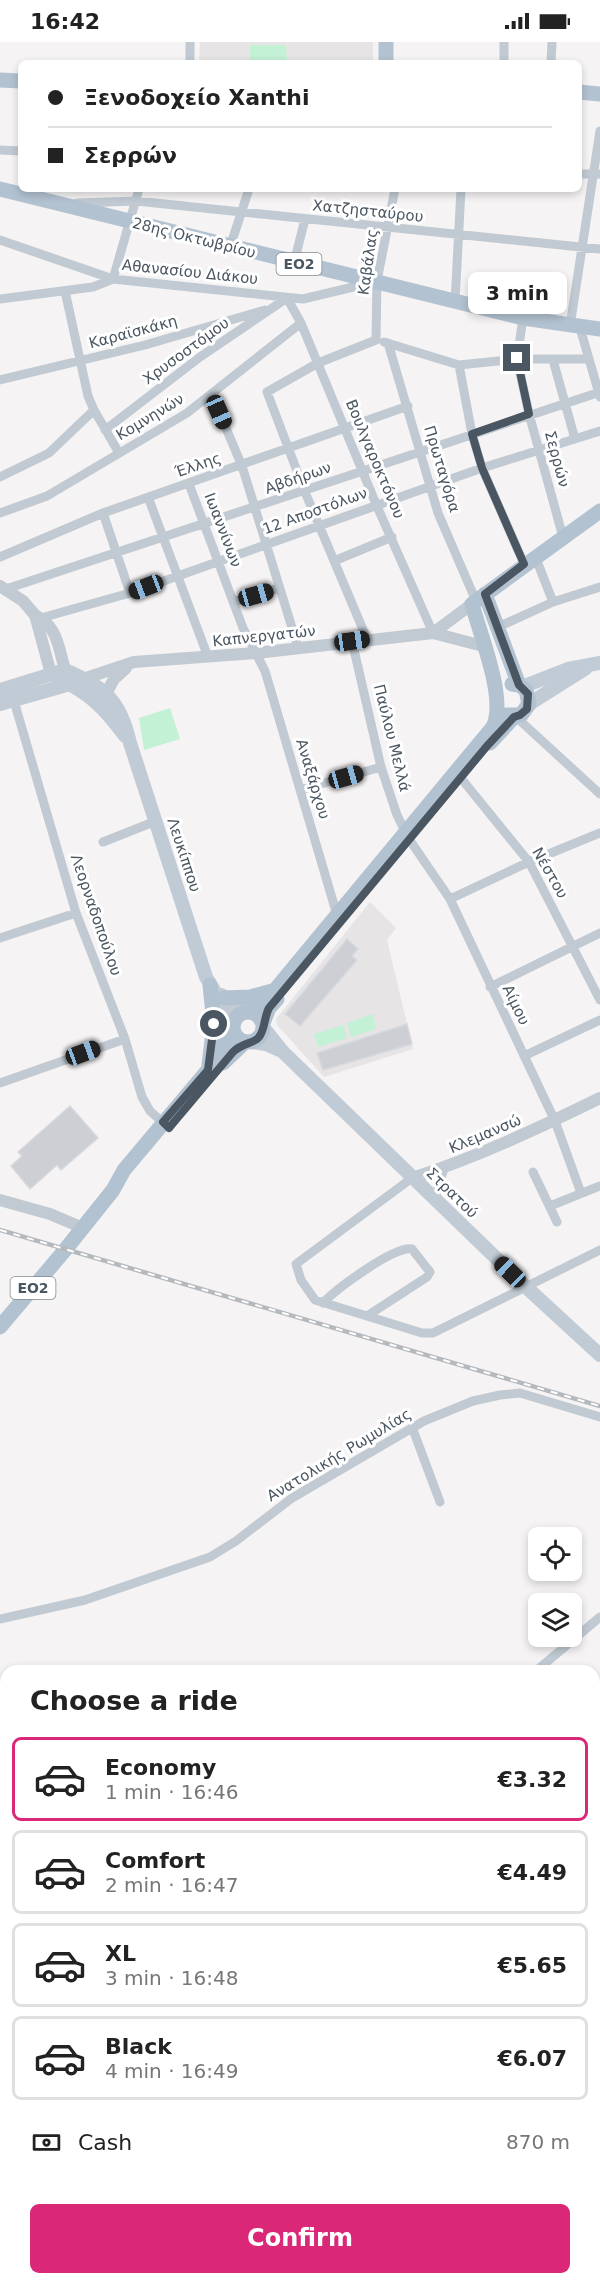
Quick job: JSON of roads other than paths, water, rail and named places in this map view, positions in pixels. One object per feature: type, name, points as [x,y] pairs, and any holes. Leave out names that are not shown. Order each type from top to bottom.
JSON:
[{"type":"main road","points":[[378,42],[378,60]]},
{"type":"main road","points":[[386,60],[387,42]]},
{"type":"main road","points":[[0,81],[18,81]]},
{"type":"main road","points":[[582,92],[600,94]]},
{"type":"main road","name":"28ης Οκτωβρίου","points":[[0,189],[523,318],[600,329]]},
{"type":"main road","points":[[478,600],[600,511]]},
{"type":"main road","points":[[478,600],[498,627],[520,686],[528,694],[529,704],[594,665]]},
{"type":"main road","points":[[478,600],[483,646],[497,700],[504,714],[515,717]]},
{"type":"main road","points":[[497,700],[504,686],[520,686],[568,669],[594,665]]},
{"type":"main road","points":[[0,689],[65,670]]},
{"type":"main road","name":"Λευκίππου","points":[[65,670],[85,679],[119,707],[208,981],[240,1036]]},
{"type":"main road","name":"Λευκίππου","points":[[51,674],[85,692],[104,708],[130,743]]},
{"type":"main road","points":[[0,704],[70,684]]},
{"type":"main road","name":"ΕΟ2","points":[[166,1125],[208,1070],[240,1036],[260,1037],[269,1008],[458,775],[493,727],[497,718],[497,700]]},
{"type":"main road","name":"ΕΟ2","points":[[458,775],[515,717],[524,712],[529,704]]},
{"type":"main road","name":"ΕΟ2","points":[[0,1327],[83,1228],[113,1190],[124,1170],[233,1052],[240,1036],[238,1014],[261,1005],[408,836]]},
{"type":"main road","points":[[208,981],[214,1024],[208,1070]]},
{"type":"main road","name":"Λευκίππου","points":[[208,981],[224,998],[249,1011]]},
{"type":"main road","points":[[224,998],[250,997],[275,990]]},
{"type":"main road","points":[[249,1011],[258,1015],[263,1025]]},
{"type":"main road","name":"Στρατού","points":[[263,1025],[284,1053],[525,1286],[600,1355]]},
{"type":"main road","name":"Στρατού","points":[[240,1036],[266,1044],[284,1053]]},
{"type":"street","points":[[190,42],[190,60]]},
{"type":"street","points":[[504,42],[504,60]]},
{"type":"street","points":[[551,60],[552,42]]},
{"type":"street","points":[[600,131],[596,174],[582,247],[575,327],[600,394]]},
{"type":"street","points":[[0,150],[18,151]]},
{"type":"street","points":[[0,240],[113,279],[138,192]]},
{"type":"street","points":[[230,247],[248,192]]},
{"type":"street","name":"Καβάλας","points":[[376,339],[377,281],[394,192]]},
{"type":"street","points":[[455,302],[461,192]]},
{"type":"street","name":"Χατζησταύρου","points":[[62,204],[136,201],[600,249]]},
{"type":"street","points":[[294,263],[305,219]]},
{"type":"street","name":"Αθανασίου Διάκου","points":[[0,299],[93,287],[113,279],[287,298],[310,298],[377,281]]},
{"type":"street","points":[[65,291],[80,362],[94,410],[119,453]]},
{"type":"street","name":"Χρυσοστόμου","points":[[105,430],[200,357],[287,298]]},
{"type":"street","name":"Βουλγαροκτόνου","points":[[287,298],[301,322],[344,429],[433,633]]},
{"type":"street","name":"Καραϊσκάκη","points":[[0,380],[80,362],[273,307]]},
{"type":"street","name":"Σερρών","points":[[523,318],[517,358],[529,414],[562,537]]},
{"type":"street","name":"Κομνηνών","points":[[0,513],[47,496],[161,429],[212,395],[301,322]]},
{"type":"street","points":[[367,639],[305,492],[267,392],[318,363],[376,339],[459,365],[517,358],[588,359]]},
{"type":"street","name":"Πρωταγόρα","points":[[388,343],[438,513],[478,600]]},
{"type":"street","points":[[553,360],[574,439]]},
{"type":"street","points":[[459,365],[472,434],[482,468],[553,602]]},
{"type":"street","name":"Αβδήρων","points":[[3,587],[117,554],[529,414],[600,394]]},
{"type":"street","points":[[212,395],[242,466],[298,647]]},
{"type":"street","name":"Έλλης","points":[[0,556],[103,513],[289,450],[408,406]]},
{"type":"street","points":[[0,477],[49,453],[94,410]]},
{"type":"street","name":"12 Αποστόλων","points":[[38,617],[130,593],[176,575],[320,527],[376,504],[600,431]]},
{"type":"street","name":"Ιωαννίνων","points":[[189,484],[233,602],[256,653]]},
{"type":"street","points":[[148,498],[208,657]]},
{"type":"street","points":[[103,513],[130,593]]},
{"type":"street","points":[[334,561],[392,537]]},
{"type":"street","points":[[3,587],[23,601],[54,630],[65,670]]},
{"type":"street","points":[[498,627],[553,602],[600,587]]},
{"type":"street","points":[[233,602],[279,588]]},
{"type":"street","points":[[433,633],[478,600]]},
{"type":"street","points":[[38,617],[51,674]]},
{"type":"street","points":[[433,633],[483,646]]},
{"type":"street","name":"Καπνεργατών","points":[[70,684],[134,662],[256,653],[433,633]]},
{"type":"street","name":"Παύλου Μελλά","points":[[352,641],[381,767],[397,815],[408,836]]},
{"type":"street","name":"Αναξάρχου","points":[[256,653],[265,671],[338,915]]},
{"type":"street","points":[[106,694],[119,673],[134,662]]},
{"type":"street","name":"Λεορναδοπούλου","points":[[14,701],[76,913],[125,1038],[142,1097],[150,1111],[166,1125]]},
{"type":"street","points":[[515,717],[600,794]]},
{"type":"street","points":[[300,790],[381,767]]},
{"type":"street","name":"Νέστου","points":[[458,775],[529,862],[600,1000]]},
{"type":"street","points":[[102,842],[156,821]]},
{"type":"street","points":[[450,898],[600,833]]},
{"type":"street","name":"Αίμου","points":[[408,836],[450,898],[490,987],[555,1120],[581,1193]]},
{"type":"street","points":[[0,938],[76,913]]},
{"type":"street","points":[[490,987],[600,933]]},
{"type":"street","points":[[525,1056],[600,1020]]},
{"type":"street","points":[[0,1083],[125,1038]]},
{"type":"street","name":"Κλεμανσώ","points":[[323,1303],[313,1298],[301,1280],[296,1264],[412,1178],[444,1167],[555,1120],[600,1098]]},
{"type":"street","points":[[435,1199],[444,1167]]},
{"type":"street","points":[[533,1172],[557,1222]]},
{"type":"street","points":[[550,1206],[600,1186]]},
{"type":"street","points":[[0,1200],[50,1214],[83,1228]]},
{"type":"street","points":[[323,1303],[356,1276],[402,1250],[412,1249],[429,1268],[430,1272],[427,1277],[367,1316]]},
{"type":"street","points":[[323,1303],[422,1333],[433,1333],[600,1250]]},
{"type":"street","name":"Ανατολικής Ρωμυλίας","points":[[0,1619],[85,1600],[210,1557],[236,1541],[292,1498],[412,1427],[473,1401],[520,1393],[600,1417]]},
{"type":"street","points":[[412,1427],[440,1502]]},
{"type":"street","points":[[543,1665],[600,1617]]},
{"type":"railway","points":[[0,1230],[600,1406]]}]
